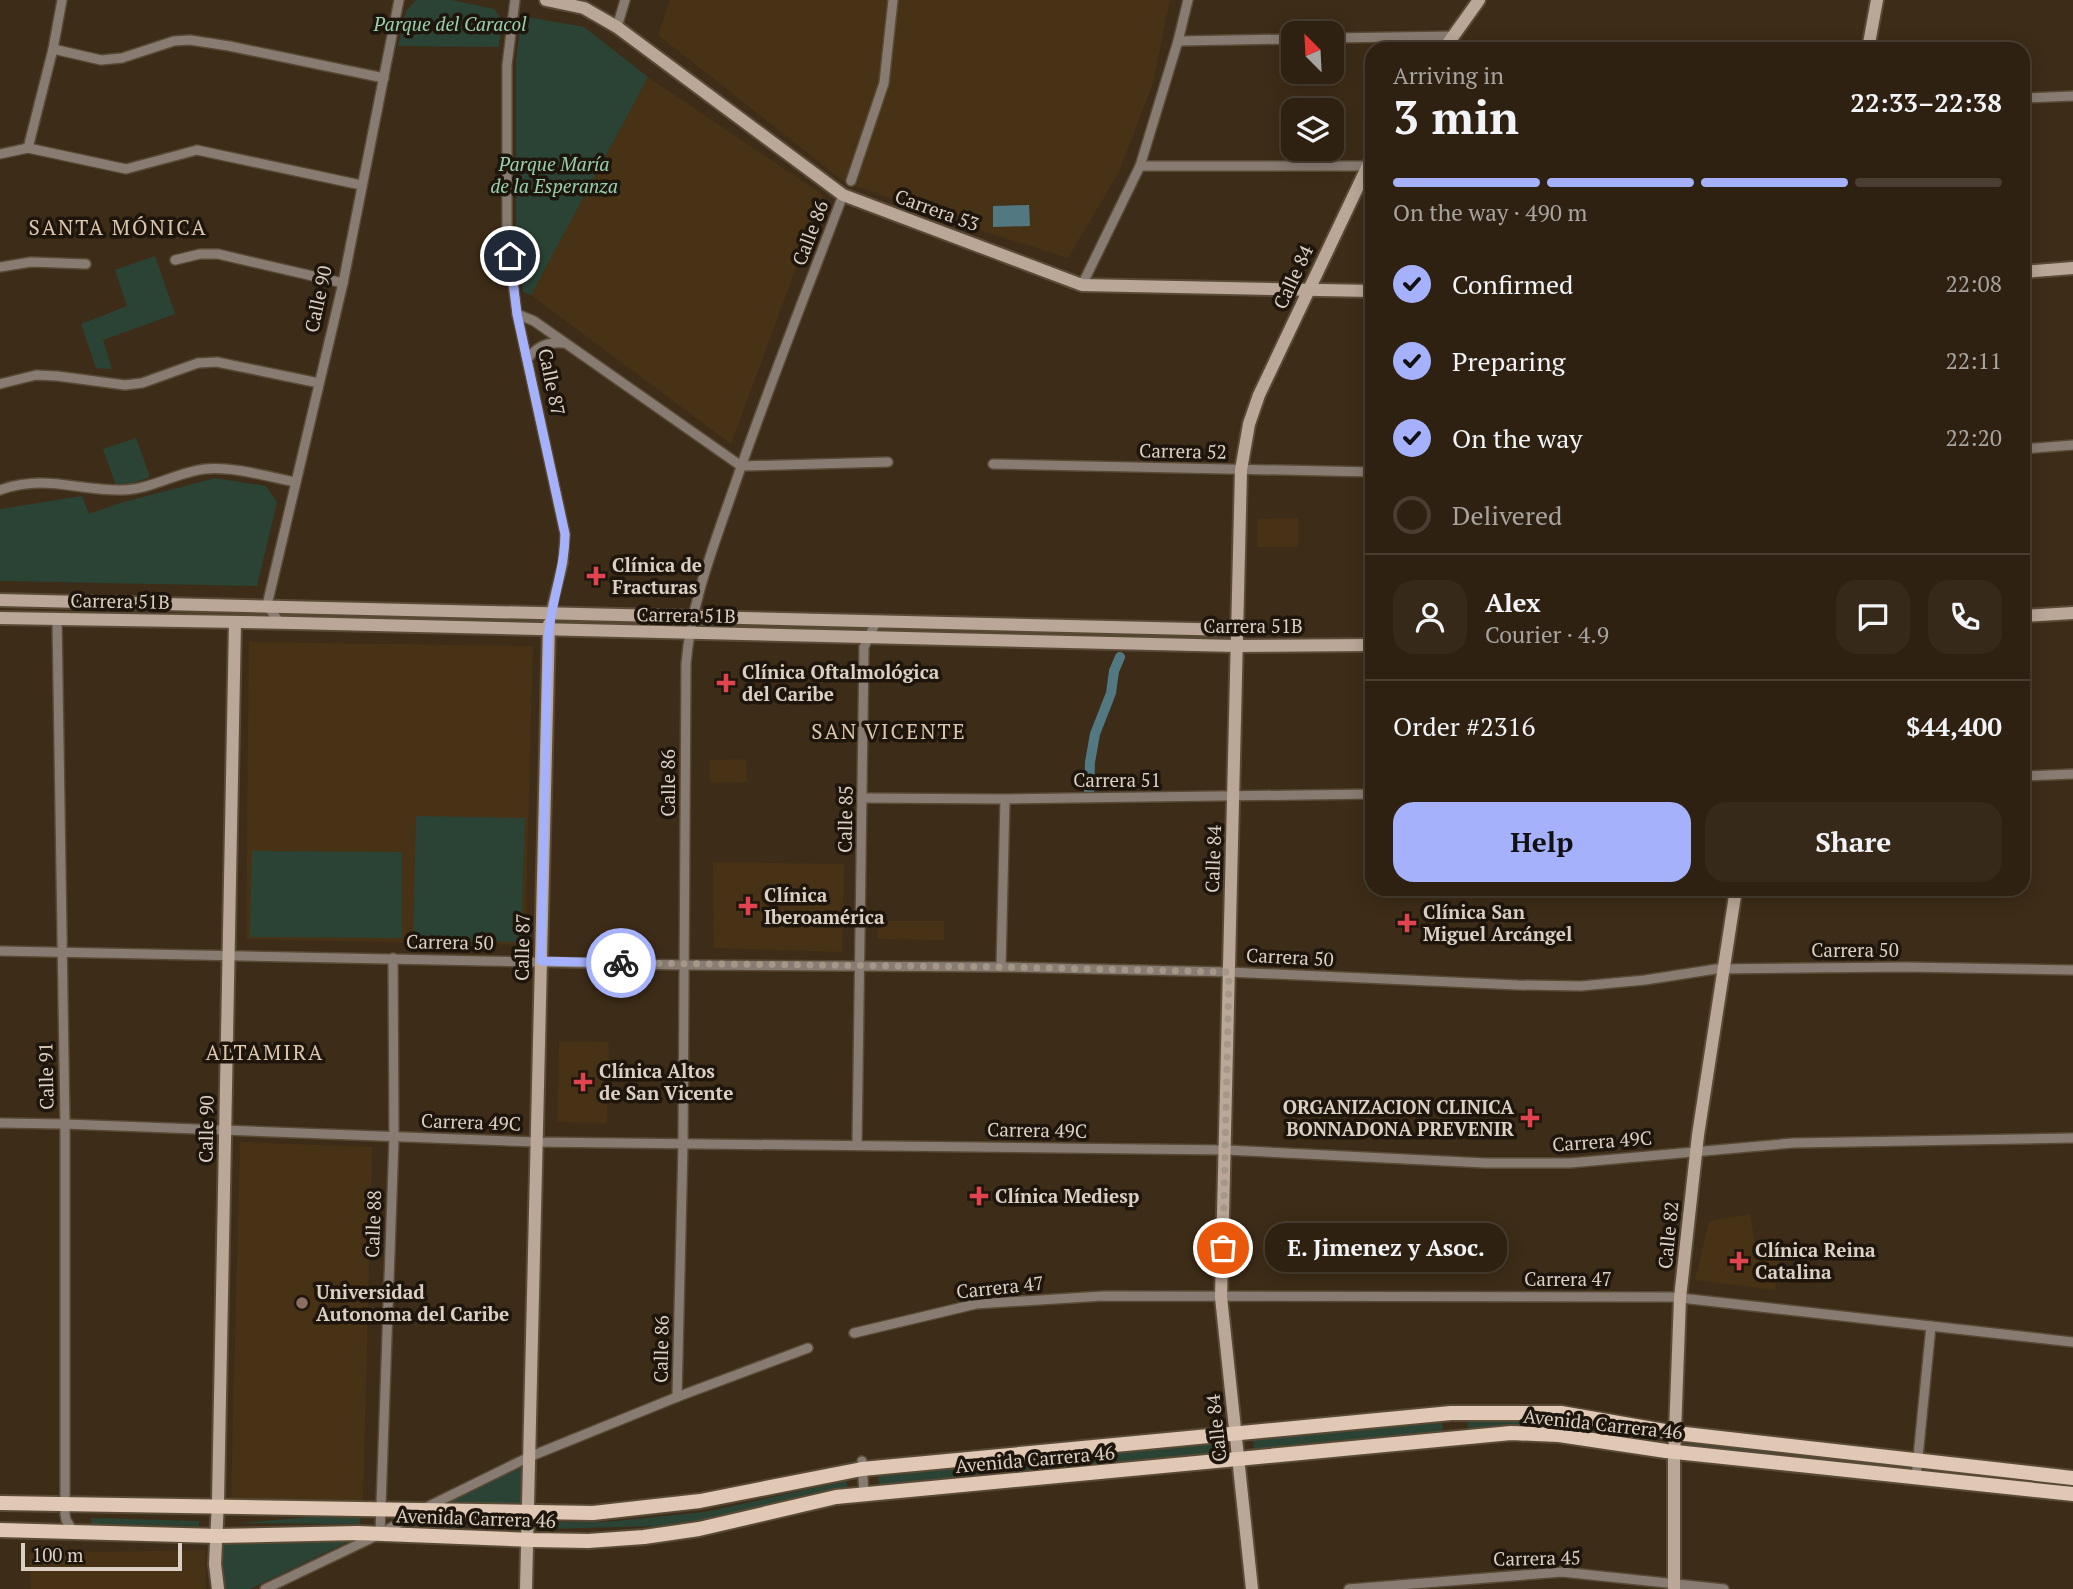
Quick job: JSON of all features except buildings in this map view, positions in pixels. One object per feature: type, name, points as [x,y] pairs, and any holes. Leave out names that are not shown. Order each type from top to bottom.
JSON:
[{"type":"main road","name":"Carrera 53","points":[[546,0],[584,8],[617,27],[843,195],[1082,285],[1365,291]]},
{"type":"main road","points":[[1449,42],[1479,0]]},
{"type":"main road","points":[[1869,42],[1877,0]]},
{"type":"main road","name":"Calle 84","points":[[1252,1589],[1221,1297],[1241,470],[1249,424],[1259,395],[1365,171]]},
{"type":"main road","points":[[2030,271],[2073,268]]},
{"type":"main road","name":"Carrera 51B","points":[[0,600],[1236,630]]},
{"type":"main road","points":[[235,622],[267,605]]},
{"type":"main road","points":[[2030,616],[2073,613]]},
{"type":"main road","name":"Calle 87","points":[[526,1589],[550,614]]},
{"type":"main road","name":"Carrera 51B","points":[[0,618],[868,639],[1236,646],[1365,645]]},
{"type":"main road","name":"Calle 90","points":[[218,1589],[215,1564],[218,1536],[235,622]]},
{"type":"main road","name":"Calle 82","points":[[1674,1586],[1680,1298],[1696,1151],[1735,896]]},
{"type":"main road","points":[[1451,1413],[1452,1439]]},
{"type":"main road","name":"Avenida Carrera 46","points":[[0,1503],[593,1513],[700,1501],[862,1465],[1451,1413],[1561,1413],[1676,1433],[2073,1478]]},
{"type":"main road","name":"Avenida Carrera 46","points":[[0,1530],[218,1536],[380,1534],[588,1541],[699,1529],[754,1518],[817,1500],[864,1494],[1511,1433],[1559,1435],[1675,1452],[2073,1494]]},
{"type":"street","points":[[27,148],[62,0]]},
{"type":"street","name":"Calle 90","points":[[267,605],[343,283],[399,0]]},
{"type":"street","name":"Calle 87","points":[[515,0],[507,65],[507,225],[517,314],[565,534],[563,563],[550,614]]},
{"type":"street","points":[[617,27],[625,0]]},
{"type":"street","points":[[851,181],[884,83],[893,0]]},
{"type":"street","points":[[1082,285],[1140,166],[1188,0]]},
{"type":"street","points":[[1344,38],[1454,36]]},
{"type":"street","points":[[1178,41],[1281,39]]},
{"type":"street","points":[[52,49],[101,60],[122,58],[174,41],[190,40],[384,78]]},
{"type":"street","points":[[2030,98],[2073,96]]},
{"type":"street","points":[[0,154],[27,148],[126,169],[197,150],[361,185]]},
{"type":"street","points":[[1140,166],[1365,161]]},
{"type":"street","name":"Calle 86","points":[[677,1397],[683,1145],[688,634],[699,588],[741,466],[843,195]]},
{"type":"street","points":[[175,260],[200,254],[218,254],[343,283]]},
{"type":"street","points":[[0,267],[32,262],[86,264]]},
{"type":"street","points":[[517,314],[534,321],[741,466],[888,462]]},
{"type":"street","points":[[527,359],[540,346],[563,343]]},
{"type":"street","points":[[0,384],[36,375],[125,385],[142,383],[198,363],[217,362],[319,383]]},
{"type":"street","points":[[2030,448],[2073,445]]},
{"type":"street","name":"Carrera 52","points":[[993,464],[1365,472]]},
{"type":"street","points":[[0,490],[14,485],[43,482],[105,491],[127,490],[206,468],[296,482]]},
{"type":"street","points":[[267,605],[280,623]]},
{"type":"street","name":"Calle 91","points":[[57,619],[65,1124],[65,1504],[66,1520],[74,1531]]},
{"type":"street","name":"Calle 85","points":[[857,1145],[864,647],[876,622]]},
{"type":"street","points":[[2030,776],[2073,774]]},
{"type":"street","name":"Carrera 51","points":[[863,798],[1005,799],[1365,794]]},
{"type":"street","points":[[1000,967],[1005,799]]},
{"type":"street","name":"Carrera 50","points":[[0,951],[684,965],[1229,972],[1581,986],[1724,969],[1904,967],[2073,970]]},
{"type":"street","name":"Calle 88","points":[[380,1534],[394,1138],[393,958]]},
{"type":"street","name":"Carrera 49C","points":[[0,1123],[536,1142],[1226,1150],[1485,1163],[1570,1163],[1793,1143],[2073,1138]]},
{"type":"street","name":"Carrera 47","points":[[854,1333],[976,1304],[1103,1296],[1680,1298],[2073,1342]]},
{"type":"street","points":[[1916,1477],[1931,1326]]},
{"type":"street","points":[[265,1589],[380,1534],[421,1510],[529,1457],[808,1348]]},
{"type":"street","points":[[862,1465],[864,1494]]},
{"type":"street","name":"Carrera 45","points":[[1349,1589],[1562,1572],[1674,1586],[1724,1589]]},
{"type":"shaded area","points":[[670,0],[1170,0],[1153,83],[1119,172],[1068,258],[992,234],[848,183],[838,177],[658,35]]},
{"type":"shaded area","points":[[648,77],[823,195],[731,444],[531,295]]},
{"type":"shaded area","points":[[1298,518],[1298,547],[1257,547],[1258,519]]},
{"type":"shaded area","points":[[249,642],[533,646],[525,945],[246,939]]},
{"type":"shaded area","points":[[746,759],[747,782],[710,783],[709,760]]},
{"type":"shaded area","points":[[713,862],[844,864],[842,952],[714,948]]},
{"type":"shaded area","points":[[878,921],[944,921],[944,940],[877,939]]},
{"type":"shaded area","name":"Clínica Altos de San Vicente","points":[[559,1041],[609,1042],[607,1123],[557,1122]]},
{"type":"shaded area","name":"Universidad Autonoma del Caribe","points":[[240,1142],[372,1147],[363,1502],[231,1498]]},
{"type":"shaded area","name":"Clínica Reina Catalina","points":[[1750,1214],[1755,1241],[1782,1240],[1775,1290],[1695,1280],[1709,1221]]},
{"type":"shaded area","points":[[205,1550],[206,1589],[31,1589],[29,1553]]},
{"type":"green space","name":"Parque del Caracol","points":[[416,0],[452,0],[494,9],[501,22],[499,47],[398,46],[406,11]]},
{"type":"green space","name":"Parque María de la Esperanza","points":[[522,16],[584,27],[648,77],[531,295],[523,292],[516,237],[516,60]]},
{"type":"green space","points":[[155,256],[175,314],[103,340],[112,369],[96,368],[81,324],[127,306],[115,270]]},
{"type":"green space","points":[[136,438],[150,477],[117,488],[103,449]]},
{"type":"green space","points":[[215,478],[266,486],[277,502],[257,586],[0,581],[0,509],[82,496],[89,514]]},
{"type":"green space","points":[[416,816],[525,818],[521,942],[413,940]]},
{"type":"green space","points":[[252,851],[402,852],[402,938],[250,937]]},
{"type":"green space","points":[[1467,1419],[1565,1419],[1656,1435],[1656,1444],[1565,1429],[1468,1430]]},
{"type":"green space","points":[[1442,1421],[1443,1433],[1254,1450],[1253,1438]]},
{"type":"green space","points":[[1212,1442],[1213,1455],[879,1485],[878,1471]]},
{"type":"green space","points":[[1689,1442],[1899,1466],[1899,1471],[1689,1447]]},
{"type":"green space","points":[[521,1468],[521,1504],[434,1506],[446,1501]]},
{"type":"green space","points":[[846,1481],[848,1488],[706,1519],[659,1526],[547,1529],[548,1522],[605,1522],[704,1512]]},
{"type":"green space","points":[[312,1517],[360,1518],[360,1524],[238,1523]]},
{"type":"green space","points":[[391,1517],[511,1522],[503,1526],[468,1525],[460,1531],[390,1529]]},
{"type":"green space","points":[[91,1518],[199,1521],[199,1526],[91,1524]]},
{"type":"green space","points":[[360,1536],[250,1589],[225,1589],[221,1574],[221,1539],[265,1538],[268,1542]]},
{"type":"water","points":[[1029,205],[1030,226],[993,227],[993,206]]},
{"type":"waterway","points":[[1089,798],[1090,762],[1095,734],[1111,693],[1114,671],[1120,657]]},
{"type":"way so far","points":[[621,963],[1229,972],[1223,1248]]},
{"type":"place","name":"Clínica de Fracturas","points":[[596,576]]},
{"type":"place","name":"Clínica Oftalmológica del Caribe","points":[[726,683]]},
{"type":"place","name":"Clínica Iberoamérica","points":[[748,906]]},
{"type":"place","name":"Clínica San Miguel Arcángel","points":[[1407,923]]},
{"type":"place","name":"Clínica Altos de San Vicente","points":[[583,1082]]},
{"type":"place","name":"ORGANIZACION CLINICA BONNADONA PREVENIR","points":[[1530,1118]]},
{"type":"place","name":"Clínica Mediesp","points":[[979,1196]]},
{"type":"place","name":"E. Jimenez y Asoc.","points":[[1223,1248]]},
{"type":"place","name":"Clínica Reina Catalina","points":[[1739,1261]]},
{"type":"place","name":"Universidad Autonoma del Caribe","points":[[302,1303]]},
{"type":"district","name":"SANTA MÓNICA","points":[[118,228]]},
{"type":"district","name":"SAN VICENTE","points":[[889,732]]},
{"type":"district","name":"ALTAMIRA","points":[[265,1053]]},
{"type":"route","points":[[510,256],[517,314],[565,534],[563,563],[550,614],[548,641],[541,961],[621,963]]}]
